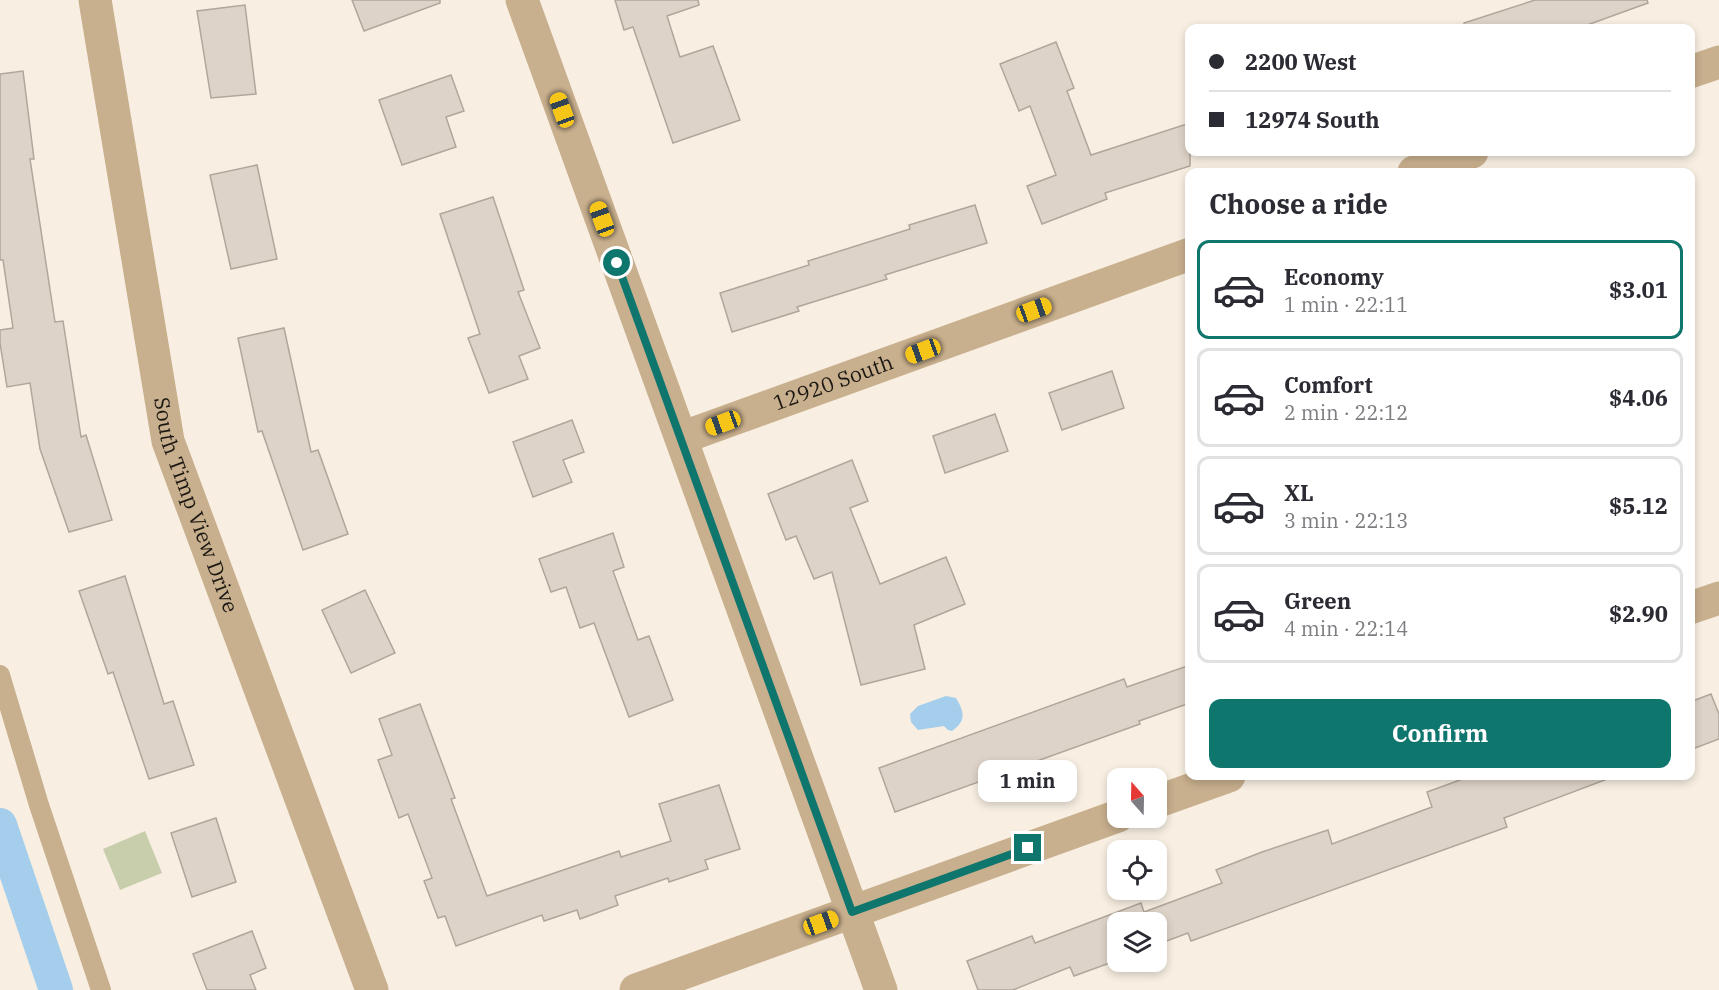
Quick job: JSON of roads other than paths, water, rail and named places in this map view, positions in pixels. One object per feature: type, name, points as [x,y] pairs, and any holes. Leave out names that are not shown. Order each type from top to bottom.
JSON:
[{"type":"street","name":"South Timp View Drive","points":[[95,0],[168,441],[372,990]]},
{"type":"street","points":[[522,0],[881,990]]},
{"type":"street","points":[[1695,70],[1719,62]]},
{"type":"street","points":[[1426,168],[1460,156]]},
{"type":"street","name":"12920 South","points":[[681,438],[1185,256]]},
{"type":"street","points":[[1695,606],[1719,598]]},
{"type":"street","points":[[1167,798],[1218,780]]},
{"type":"street","points":[[636,990],[1107,820]]},
{"type":"lane","points":[[0,675],[39,806],[101,990]]},
{"type":"water","points":[[946,696],[956,698],[959,703],[963,716],[960,724],[952,731],[944,726],[918,730],[911,722],[910,714],[918,706]]},
{"type":"waterway","points":[[0,825],[56,990]]}]
